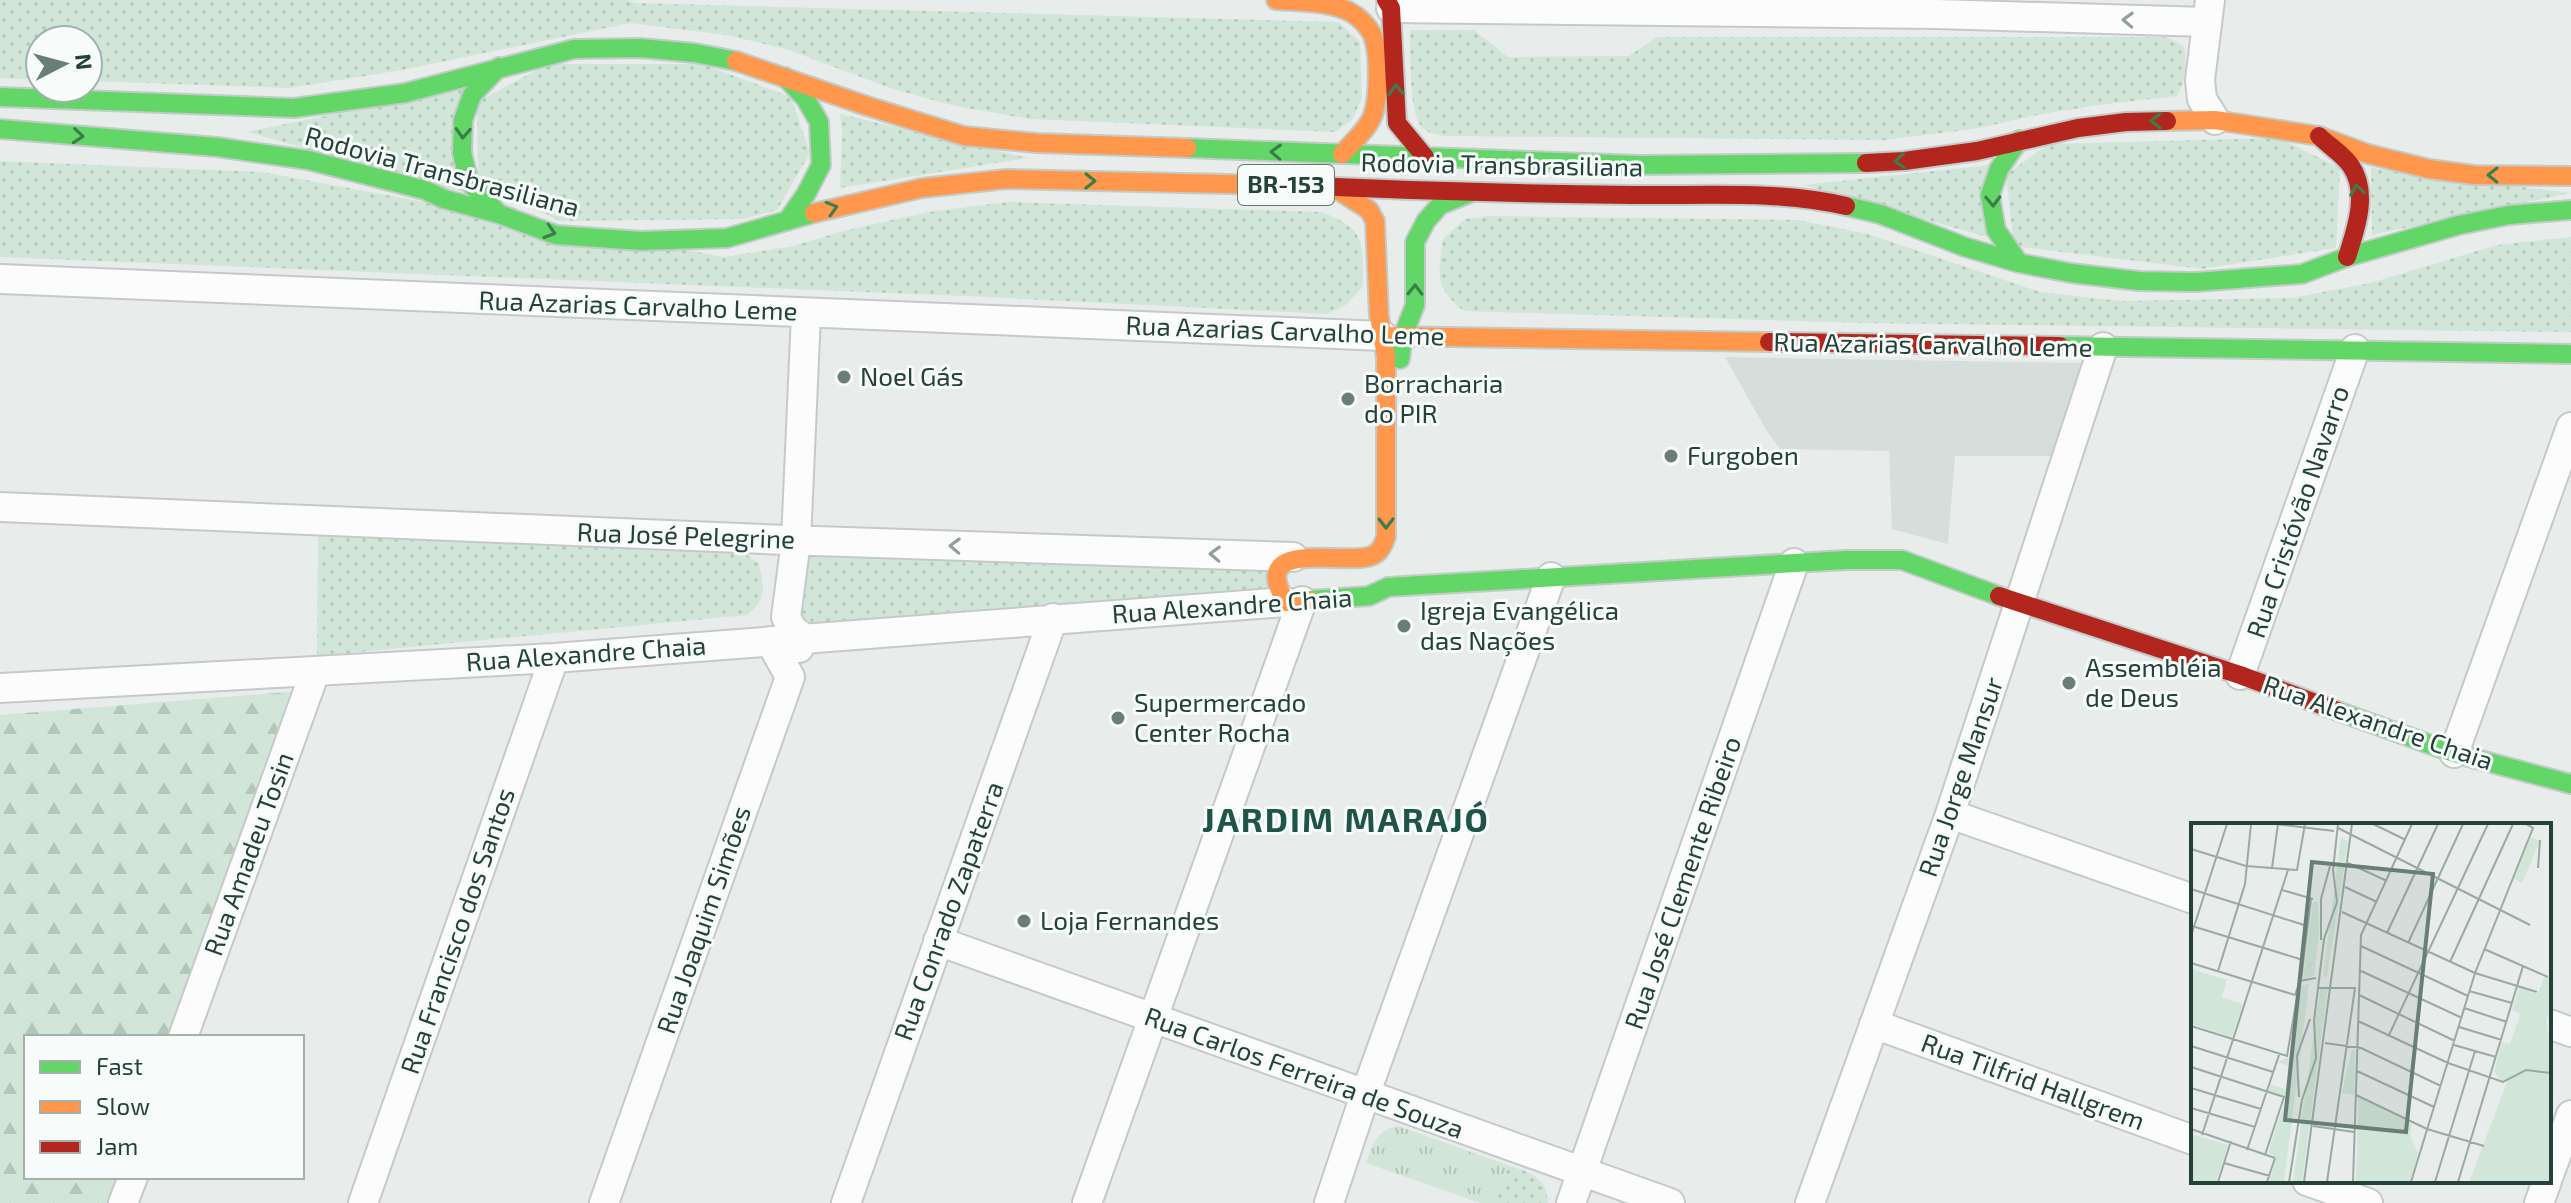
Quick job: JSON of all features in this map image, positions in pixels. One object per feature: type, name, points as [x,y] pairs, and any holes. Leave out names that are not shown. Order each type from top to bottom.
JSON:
[{"type":"main road","points":[[1276,0],[1337,7],[1353,13],[1375,40],[1377,100],[1373,115],[1342,154]]},
{"type":"main road","points":[[1389,4],[1397,123],[1425,157]]},
{"type":"main road","name":"Rodovia Transbrasiliana","points":[[0,97],[294,108],[405,93],[574,49],[640,48],[695,53],[742,62],[964,136],[1037,143],[1639,165],[1830,164],[1977,151],[2078,128],[2126,122],[2215,120],[2319,136],[2368,154],[2429,169],[2474,175],[2571,176]]},
{"type":"main road","points":[[499,67],[472,95],[463,120],[462,153],[469,182],[499,214]]},
{"type":"main road","points":[[785,77],[805,98],[819,122],[821,165],[787,221]]},
{"type":"main road","name":"Rodovia Transbrasiliana","points":[[0,129],[217,147],[308,160],[425,190],[556,235],[641,241],[727,238],[837,206],[922,188],[1007,179],[1470,193],[1749,196],[1821,200],[1880,214],[1965,247],[2019,263],[2139,281],[2196,282],[2302,274],[2347,257],[2459,225],[2509,215],[2571,210]]},
{"type":"main road","points":[[2319,136],[2352,168],[2360,196],[2357,227],[2347,257]]},
{"type":"main road","points":[[2019,140],[1999,169],[1990,195],[1996,230],[2019,263]]},
{"type":"main road","points":[[1333,187],[1369,210],[1375,221],[1379,316],[1393,336],[1400,361],[1402,544]]},
{"type":"main road","points":[[1393,336],[1415,305],[1415,242],[1426,221],[1440,205],[1470,193]]},
{"type":"main road","name":"Rua Azarias Carvalho Leme","points":[[1393,336],[2571,354]]},
{"type":"main road","name":"Rua José Pelegrine","points":[[1303,557],[1372,556],[1383,547],[1386,537],[1386,357],[1393,336]]},
{"type":"main road","points":[[1303,557],[1309,592],[1279,588],[1277,576],[1282,564],[1303,557]]},
{"type":"main road","name":"Rua Alexandre Chaia","points":[[1309,592],[1369,596],[1392,580],[1551,577],[1902,560],[2020,604],[2240,675],[2454,753],[2571,784]]},
{"type":"street","points":[[1389,4],[2208,11],[2200,80],[2202,99],[2215,120]]},
{"type":"street","name":"Rua Azarias Carvalho Leme","points":[[0,279],[1393,336]]},
{"type":"street","points":[[801,313],[786,617],[792,629],[804,638]]},
{"type":"street","name":"Rua Jorge Mansur","points":[[1810,1203],[1950,814],[2103,347]]},
{"type":"street","name":"Rua Cristóvão Navarro","points":[[2240,675],[2355,349]]},
{"type":"street","points":[[2454,753],[2571,427]]},
{"type":"street","name":"Rua José Pelegrine","points":[[0,507],[791,540],[1303,557]]},
{"type":"street","points":[[790,677],[770,641],[791,540]]},
{"type":"street","name":"Rua José Clemente Ribeiro","points":[[1571,1203],[1794,563]]},
{"type":"street","points":[[1329,1203],[1551,577]]},
{"type":"street","points":[[1087,1203],[1309,592]]},
{"type":"street","name":"Rua Alexandre Chaia","points":[[0,688],[554,658],[1053,618],[1309,592]]},
{"type":"street","name":"Rua Conrado Zapaterra","points":[[846,1203],[1053,618]]},
{"type":"street","name":"Rua Joaquim Simões","points":[[604,1203],[790,677],[792,660],[804,638]]},
{"type":"street","name":"Rua Francisco dos Santos","points":[[363,1203],[554,658]]},
{"type":"street","name":"Rua Amadeu Tosin","points":[[184,1035],[315,672]]},
{"type":"street","points":[[1950,814],[2191,898]]},
{"type":"street","name":"Rua Carlos Ferreira de Souza","points":[[938,941],[1670,1203]]},
{"type":"street","name":"Rua Tilfrid Hallgrem","points":[[1874,1024],[2191,1139]]},
{"type":"street","points":[[2551,1025],[2571,1032]]},
{"type":"street","points":[[2551,1170],[2571,1115]]},
{"type":"street","points":[[123,1203],[132,1179]]},
{"type":"street","points":[[2313,1183],[2368,1203]]},
{"type":"street","points":[[2539,1203],[2546,1183]]},
{"type":"shaded area","name":"Furgoben","points":[[1725,357],[2085,363],[2055,456],[1955,456],[1948,544],[1892,529],[1889,451],[1780,449]]},
{"type":"green space","points":[[0,0],[629,0],[635,3],[1339,22],[1360,42],[1362,98],[1352,120],[1335,132],[1030,119],[955,106],[893,89],[786,49],[726,35],[631,23],[402,70],[289,88],[104,82],[104,24],[24,24],[24,79],[0,78]]},
{"type":"green space","points":[[1410,30],[1474,30],[1508,57],[1629,56],[1657,37],[2166,37],[2183,45],[2185,64],[2184,78],[2177,96],[2099,105],[1974,129],[1885,140],[1444,136],[1426,130],[1417,118],[1412,94]]},
{"type":"green space","points":[[548,64],[702,64],[791,97],[810,153],[777,210],[743,219],[560,221],[478,183],[477,102]]},
{"type":"green space","points":[[465,87],[462,192],[247,132]]},
{"type":"green space","points":[[840,114],[1028,158],[840,188]]},
{"type":"green space","points":[[2279,138],[2340,168],[2336,248],[2202,269],[2014,246],[2006,175],[2048,144]]},
{"type":"green space","points":[[0,161],[262,172],[724,257],[793,246],[928,212],[1008,202],[1322,212],[1348,225],[1359,239],[1363,286],[1347,304],[1327,314],[988,297],[0,257]]},
{"type":"green space","points":[[1990,165],[1987,237],[1803,185]]},
{"type":"green space","points":[[2371,168],[2571,193],[2372,235]]},
{"type":"green space","points":[[1488,216],[1798,220],[1868,234],[2040,292],[2121,301],[2291,298],[2370,283],[2497,245],[2571,237],[2571,332],[1858,323],[1464,311],[1447,295],[1440,280],[1443,239],[1465,219]]},
{"type":"green space","points":[[318,536],[743,552],[759,564],[762,592],[758,604],[747,615],[317,656]]},
{"type":"green space","points":[[811,553],[1266,565],[1268,592],[811,626],[801,623],[797,613],[803,556]]},
{"type":"green space","points":[[300,691],[175,1035],[24,1035],[24,1179],[122,1179],[114,1203],[0,1203],[0,715]]},
{"type":"green space","points":[[1398,1126],[1507,1165],[1493,1203],[1480,1203],[1366,1163],[1380,1134]]},
{"type":"green space","points":[[1507,1165],[1535,1176],[1544,1187],[1548,1203],[1493,1203]]},
{"type":"traffic: fast","points":[[0,97],[294,108],[405,93],[574,49],[640,48],[695,53],[736,61]]},
{"type":"traffic: fast","points":[[499,67],[472,95],[463,120],[462,153],[469,182],[499,214]]},
{"type":"traffic: fast","points":[[785,77],[805,98],[819,122],[821,165],[787,221]]},
{"type":"traffic: fast","points":[[0,129],[217,147],[308,160],[425,190],[556,235],[641,241],[727,238],[814,213]]},
{"type":"traffic: fast","points":[[2019,140],[1999,169],[1990,195],[1996,230],[2019,263]]},
{"type":"traffic: fast","points":[[1187,148],[1639,165],[1866,163]]},
{"type":"traffic: fast","points":[[1400,359],[1403,336],[1415,305],[1415,242],[1426,221],[1440,205],[1470,193]]},
{"type":"traffic: fast","points":[[1846,206],[1880,214],[1965,247],[2019,263],[2139,281],[2196,282],[2302,274],[2347,257],[2459,225],[2509,215],[2571,210]]},
{"type":"traffic: fast","points":[[2060,346],[2571,354]]},
{"type":"traffic: fast","points":[[1309,600],[1369,596],[1388,587],[1846,560],[1902,560],[1999,596]]},
{"type":"traffic: fast","points":[[2340,712],[2454,753],[2571,784]]},
{"type":"traffic: slow","points":[[1276,0],[1341,8],[1360,19],[1372,34],[1377,62],[1375,107],[1367,126],[1342,154]]},
{"type":"traffic: slow","points":[[736,61],[964,136],[1037,143],[1187,148]]},
{"type":"traffic: slow","points":[[2167,121],[2215,120],[2319,136],[2368,154],[2429,169],[2474,175],[2571,176]]},
{"type":"traffic: slow","points":[[814,213],[922,188],[1007,179],[1311,186]]},
{"type":"traffic: slow","points":[[1309,600],[1286,602],[1277,582],[1279,569],[1288,562],[1304,558],[1371,556],[1379,551],[1386,537],[1386,357],[1379,316],[1375,221],[1369,210],[1333,187]]},
{"type":"traffic: slow","points":[[1383,336],[1769,342]]},
{"type":"traffic: jam","points":[[1386,0],[1391,8],[1397,123],[1425,157]]},
{"type":"traffic: jam","points":[[1866,163],[1977,151],[2078,128],[2167,121]]},
{"type":"traffic: jam","points":[[2319,136],[2348,162],[2359,188],[2359,211],[2347,257]]},
{"type":"traffic: jam","points":[[1311,186],[1513,193],[1767,196],[1846,206]]},
{"type":"traffic: jam","points":[[1769,342],[2060,346]]},
{"type":"traffic: jam","points":[[1999,596],[2240,675],[2340,712]]},
{"type":"place","name":"Noel Gás","points":[[844,377]]},
{"type":"place","name":"Borracharia do PIR","points":[[1348,399]]},
{"type":"place","name":"Furgoben","points":[[1671,456]]},
{"type":"place","name":"Igreja Evangélica das Nações","points":[[1404,626]]},
{"type":"place","name":"Assembléia de Deus","points":[[2069,683]]},
{"type":"place","name":"Supermercado Center Rocha","points":[[1118,718]]},
{"type":"place","name":"Loja Fernandes","points":[[1024,921]]},
{"type":"district","name":"JARDIM MARAJÓ","points":[[1346,820]]}]
